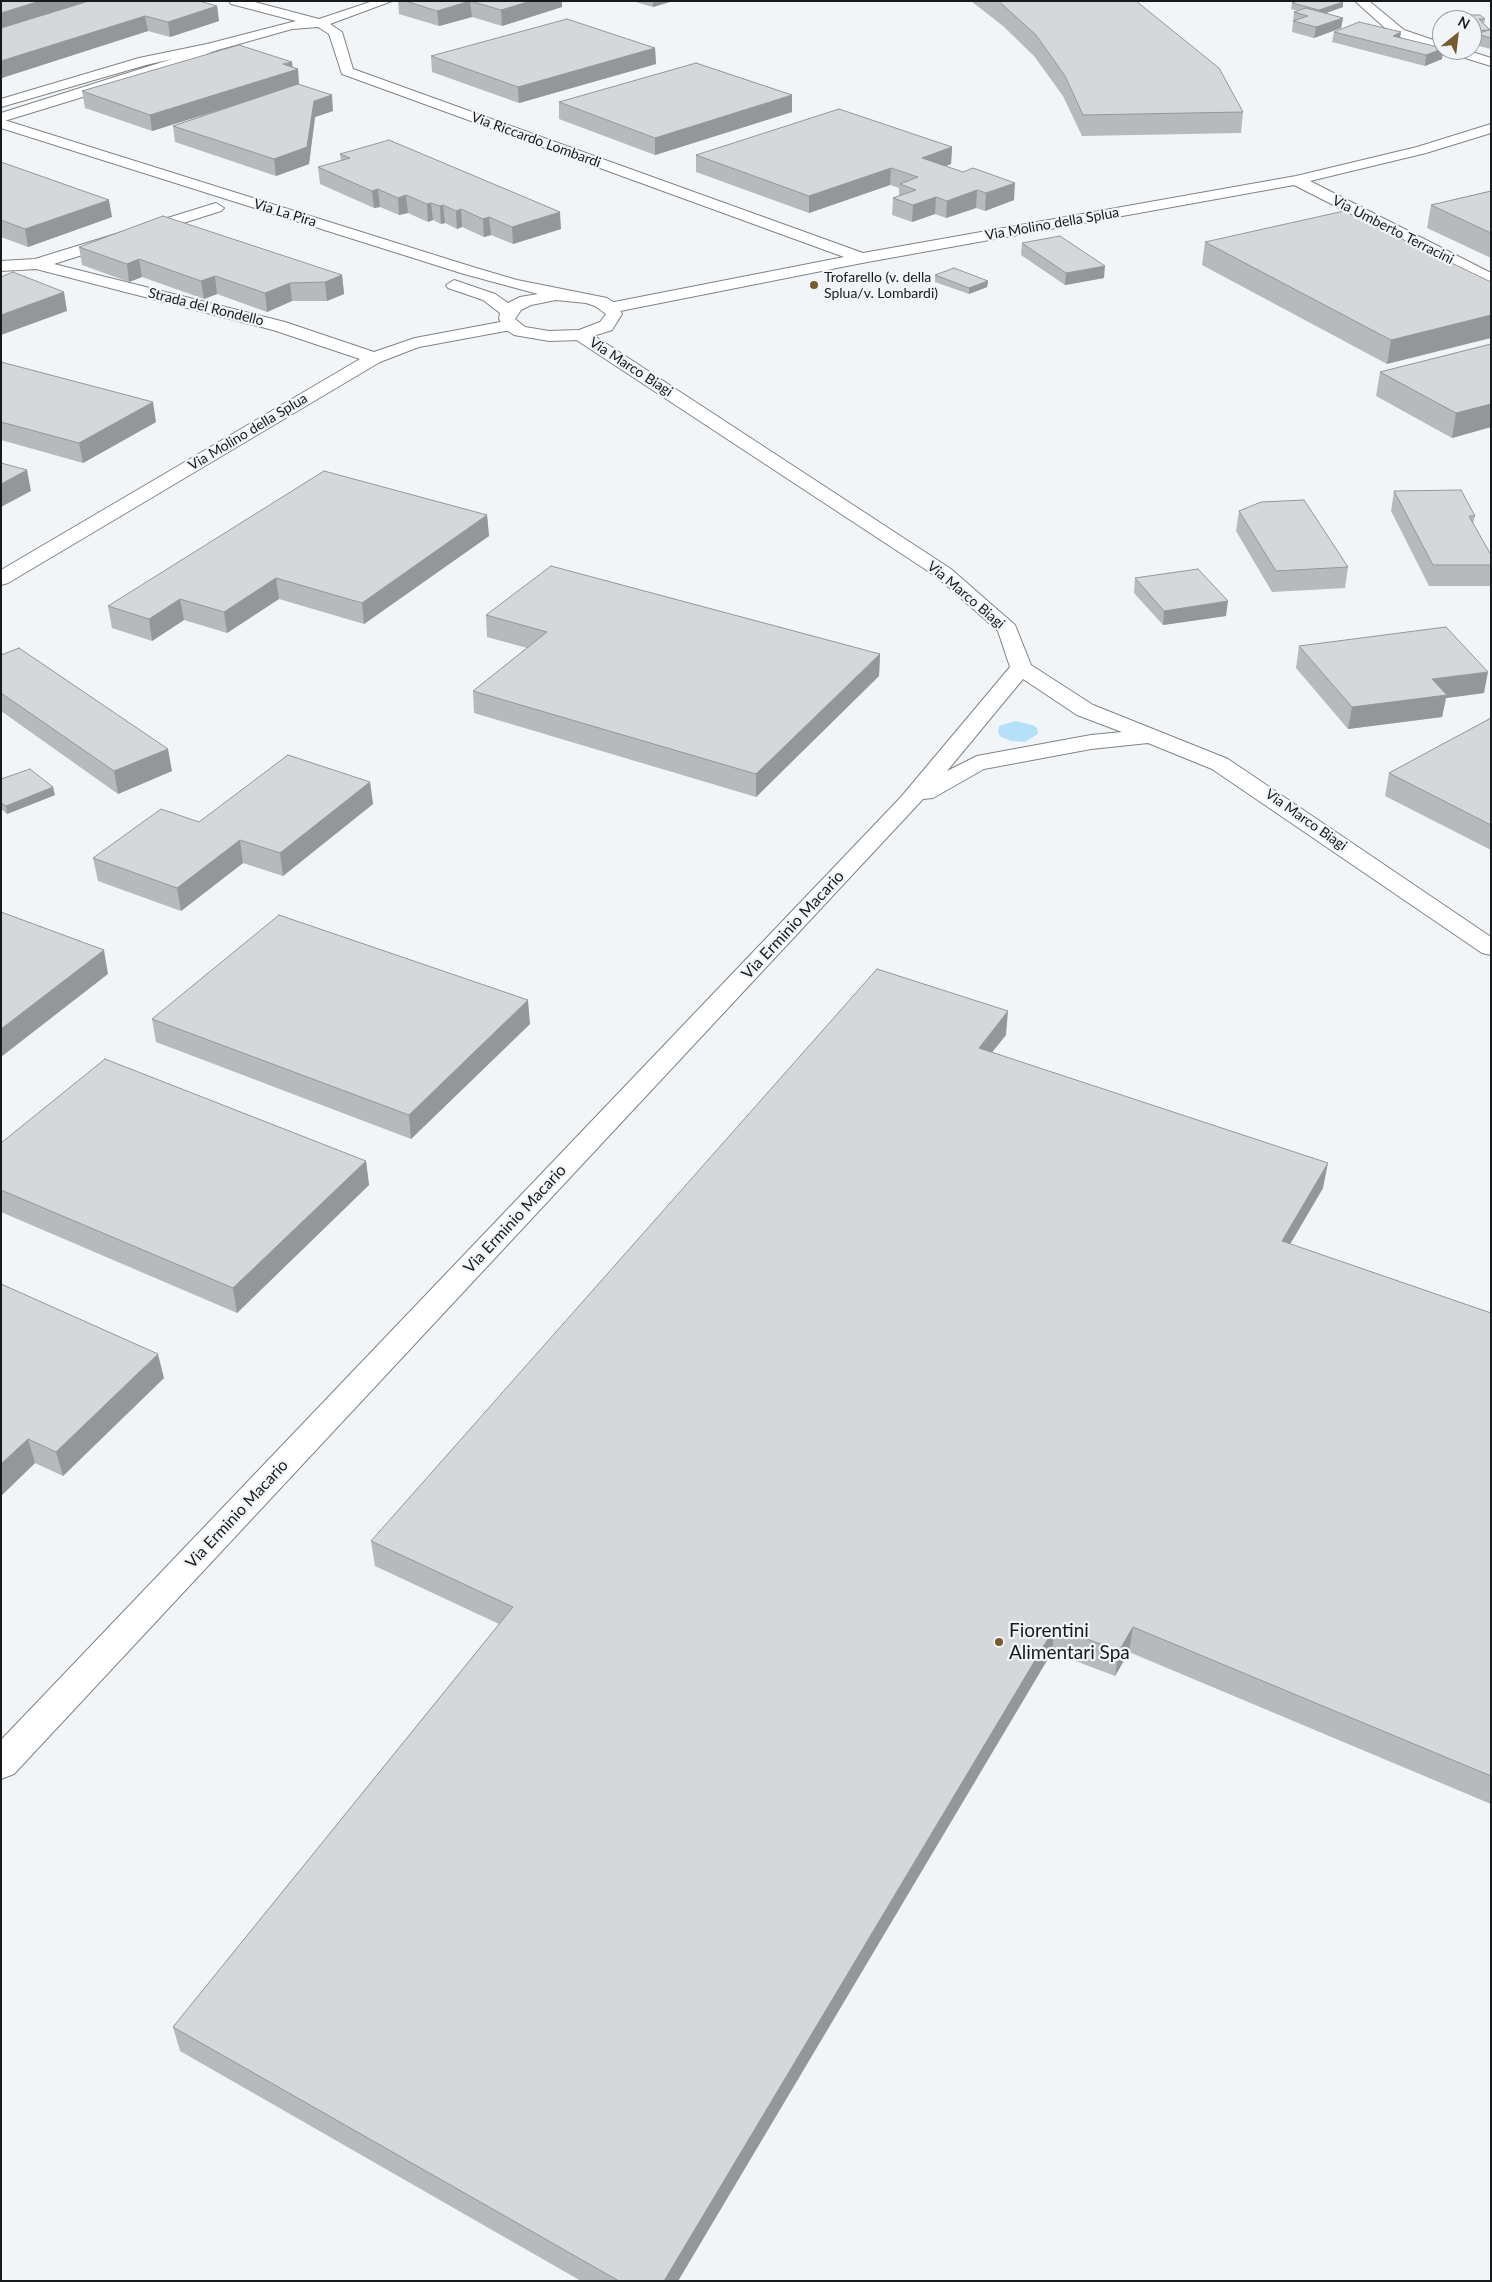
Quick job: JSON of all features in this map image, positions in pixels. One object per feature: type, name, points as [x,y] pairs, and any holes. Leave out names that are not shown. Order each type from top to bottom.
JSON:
[{"type":"street","name":"Via Riccardo Lombardi","points":[[235,1],[320,23],[335,32],[348,71],[862,258]]},
{"type":"street","points":[[1,102],[144,61],[209,48],[291,25],[320,23],[386,1]]},
{"type":"street","points":[[1361,1],[1399,33],[1432,44]]},
{"type":"street","points":[[1,118],[166,67],[209,48]]},
{"type":"street","points":[[84,78],[107,85]]},
{"type":"street","name":"Via La Pira","points":[[1,123],[470,271],[514,284],[572,296]]},
{"type":"street","name":"Via Molino della Splua","points":[[1,579],[374,358],[415,343],[510,318],[526,301],[548,296],[572,296],[601,302],[610,308],[862,258],[1296,180],[1421,150],[1491,128]]},
{"type":"street","points":[[1,137],[140,183]]},
{"type":"street","name":"Via Umberto Terracini","points":[[1296,180],[1491,280]]},
{"type":"street","name":"Via La Pira","points":[[187,198],[234,214]]},
{"type":"street","name":"Strada del Rondello","points":[[1,266],[36,264],[216,208]]},
{"type":"street","name":"Strada del Rondello","points":[[36,264],[279,326],[374,358]]},
{"type":"street","points":[[440,280],[489,296],[510,318],[533,334],[557,336],[582,335],[606,326],[612,320],[614,314],[610,308]]},
{"type":"street","name":"Via Marco Biagi","points":[[582,335],[944,573],[1008,630],[1021,668],[1085,710],[1220,764],[1491,948]]},
{"type":"street","name":"Via Erminio Macario","points":[[1,1764],[909,802],[1021,668]]},
{"type":"street","points":[[909,802],[977,763],[1091,742],[1147,736]]},
{"type":"shaded area","points":[[1015,721],[1033,725],[1037,728],[1038,734],[1025,742],[1012,741],[1001,737],[998,733],[999,726]]},
{"type":"building","points":[[1,1],[40,1],[1,13]]},
{"type":"building","points":[[89,1],[199,1],[217,6],[168,22],[145,16],[1,61],[1,28]]},
{"type":"building","points":[[405,1],[470,1],[437,11]]},
{"type":"building","points":[[470,1],[531,1],[501,10]]},
{"type":"building","points":[[998,1],[1136,1],[1219,68],[1243,112],[1083,115],[1065,76],[1036,35]]},
{"type":"building","points":[[1298,1],[1343,2],[1319,10],[1292,3]]},
{"type":"building","points":[[1306,8],[1343,18],[1316,27],[1293,21],[1308,16],[1294,12]]},
{"type":"building","points":[[567,19],[655,48],[518,87],[431,56]]},
{"type":"building","points":[[1359,22],[1401,32],[1393,36],[1432,46],[1432,53],[1426,55],[1334,32]]},
{"type":"building","points":[[1482,22],[1490,30],[1482,30]]},
{"type":"building","points":[[1491,29],[1491,38],[1482,35],[1482,32]]},
{"type":"building","points":[[239,45],[292,62],[283,64],[298,69],[150,115],[82,91]]},
{"type":"building","points":[[696,63],[792,95],[655,138],[559,102]]},
{"type":"building","points":[[298,84],[332,95],[314,101],[307,147],[274,159],[173,126]]},
{"type":"building","points":[[839,109],[952,147],[922,158],[963,172],[973,168],[1015,183],[986,193],[977,190],[947,201],[936,197],[913,205],[893,198],[916,190],[900,184],[918,177],[891,168],[809,196],[696,155]]},
{"type":"building","points":[[389,140],[560,212],[512,227],[489,217],[483,219],[461,209],[456,211],[443,205],[427,204],[406,195],[398,198],[378,189],[372,191],[318,167],[350,158],[340,154]]},
{"type":"building","points":[[1,162],[109,200],[25,229],[1,220]]},
{"type":"building","points":[[1491,191],[1491,233],[1431,205]]},
{"type":"building","points":[[1344,211],[1491,282],[1491,315],[1391,340],[1205,242]]},
{"type":"building","points":[[163,216],[342,275],[325,282],[290,283],[265,293],[215,276],[201,281],[139,259],[127,264],[79,247]]},
{"type":"building","points":[[1060,236],[1105,266],[1066,273],[1022,243]]},
{"type":"building","points":[[954,268],[988,281],[969,288],[935,275]]},
{"type":"building","points":[[13,272],[64,292],[1,315],[1,277]]},
{"type":"building","points":[[1491,344],[1491,404],[1456,413],[1380,372]]},
{"type":"building","points":[[1,362],[153,402],[79,443],[1,422]]},
{"type":"building","points":[[1,463],[27,470],[1,484]]},
{"type":"building","points":[[324,471],[487,515],[362,603],[276,578],[224,612],[180,599],[149,619],[108,606]]},
{"type":"building","points":[[1461,490],[1475,516],[1469,516],[1491,555],[1491,565],[1433,565],[1394,491]]},
{"type":"building","points":[[1304,500],[1348,567],[1276,571],[1239,511],[1261,502]]},
{"type":"building","points":[[551,566],[880,654],[756,774],[473,691],[547,632],[486,615]]},
{"type":"building","points":[[1198,569],[1228,601],[1164,611],[1135,578]]},
{"type":"building","points":[[1446,627],[1488,672],[1432,679],[1447,695],[1352,707],[1299,646]]},
{"type":"building","points":[[19,648],[168,749],[114,771],[1,693],[1,655]]},
{"type":"building","points":[[1491,718],[1491,825],[1389,773]]},
{"type":"building","points":[[288,755],[370,782],[280,853],[240,840],[177,888],[93,858],[161,809],[199,822]]},
{"type":"building","points":[[30,769],[53,787],[6,806],[1,803],[1,779]]},
{"type":"building","points":[[1,912],[104,950],[1,1029]]},
{"type":"building","points":[[279,915],[528,1000],[409,1115],[152,1019]]},
{"type":"building","name":"Fiorentini Alimentari Spa","points":[[877,969],[1008,1011],[979,1048],[1328,1163],[1282,1241],[1491,1313],[1491,1776],[1133,1627],[1119,1651],[1055,1627],[664,2281],[619,2281],[173,2027],[513,1607],[371,1541]]},
{"type":"building","points":[[105,1059],[366,1161],[233,1288],[1,1190],[1,1143]]},
{"type":"building","points":[[1,1284],[158,1354],[56,1452],[28,1439],[1,1464]]},
{"type":"place","name":"Trofarello (v. della Splua/v. Lombardi)","points":[[814,285]]},
{"type":"place","name":"Fiorentini Alimentari Spa","points":[[999,1642]]}]
